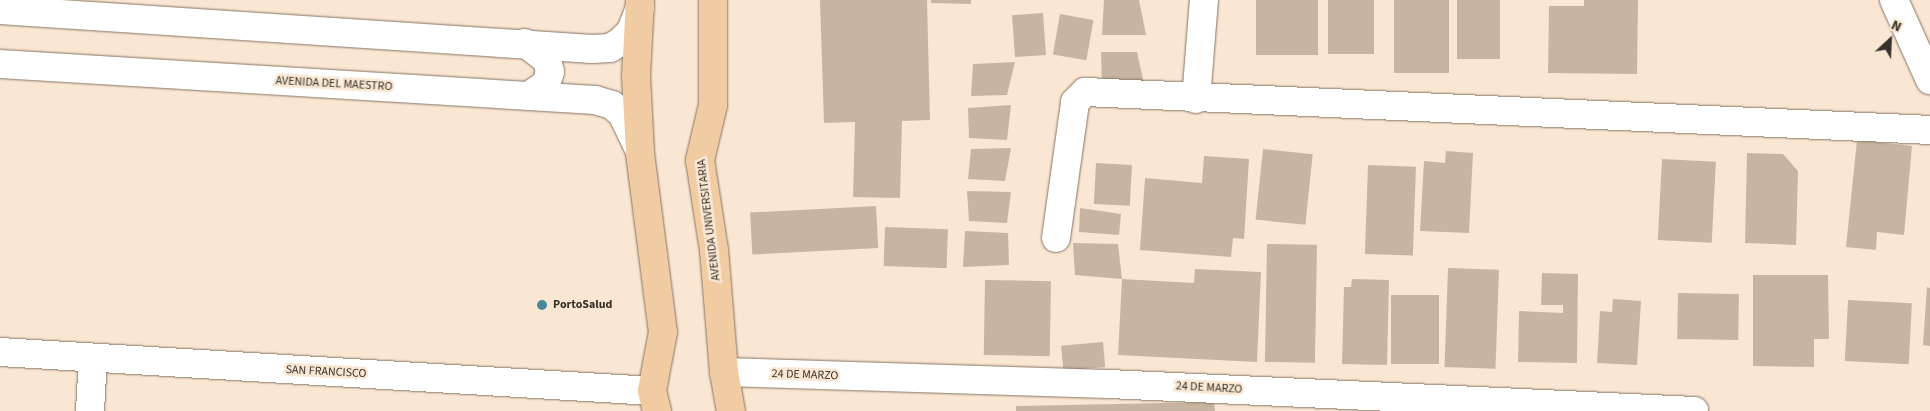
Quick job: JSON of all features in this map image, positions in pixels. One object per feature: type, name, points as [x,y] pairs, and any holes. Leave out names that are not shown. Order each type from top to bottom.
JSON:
[{"type":"main road","name":"AVENIDA UNIVERSITARIA","points":[[713,0],[714,105],[700,160],[714,250],[724,372],[731,411]]},
{"type":"main road","points":[[640,4],[636,76],[640,153],[663,332],[655,401]]},
{"type":"street","points":[[1196,99],[1204,0]]},
{"type":"street","points":[[1894,0],[1930,80]]},
{"type":"street","points":[[0,10],[525,43],[555,47],[610,48],[631,31],[640,4]]},
{"type":"street","points":[[525,43],[547,60],[550,72],[546,84],[529,96]]},
{"type":"street","name":"AVENIDA DEL MAESTRO","points":[[0,64],[595,100],[612,106],[630,125],[640,153]]},
{"type":"street","points":[[1056,238],[1075,102],[1085,92],[1196,99],[1930,130]]},
{"type":"street","name":"SAN FRANCISCO","points":[[0,352],[655,401]]},
{"type":"street","points":[[90,411],[93,358]]},
{"type":"street","name":"24 DE MARZO","points":[[724,372],[1109,384],[1616,409],[1694,411]]},
{"type":"building","points":[[820,0],[927,0],[930,120],[902,121],[900,198],[853,197],[855,122],[824,123]]},
{"type":"building","points":[[931,0],[971,0],[971,4],[931,3]]},
{"type":"building","points":[[1104,0],[1139,0],[1146,35],[1102,35]]},
{"type":"building","points":[[1256,0],[1318,0],[1318,55],[1256,55]]},
{"type":"building","points":[[1328,0],[1374,0],[1374,54],[1328,54]]},
{"type":"building","points":[[1394,0],[1449,0],[1449,73],[1394,73]]},
{"type":"building","points":[[1457,0],[1500,0],[1500,59],[1457,59]]},
{"type":"building","points":[[1584,0],[1638,0],[1637,74],[1548,73],[1549,6],[1584,6]]},
{"type":"building","points":[[1043,13],[1046,55],[1015,57],[1012,15]]},
{"type":"building","points":[[1060,14],[1093,20],[1086,60],[1053,54]]},
{"type":"building","points":[[1101,52],[1137,52],[1145,88],[1102,86]]},
{"type":"building","points":[[1015,62],[1007,95],[971,96],[973,64]]},
{"type":"building","points":[[1011,105],[1007,140],[969,138],[968,108]]},
{"type":"building","points":[[1857,140],[1912,146],[1904,235],[1877,232],[1876,250],[1846,247]]},
{"type":"building","points":[[1011,148],[1005,181],[968,179],[971,149]]},
{"type":"building","points":[[1263,149],[1313,154],[1305,225],[1256,220]]},
{"type":"building","points":[[1446,151],[1473,153],[1469,233],[1420,231],[1424,161],[1445,163]]},
{"type":"building","points":[[1747,153],[1783,154],[1798,171],[1796,245],[1745,243]]},
{"type":"building","points":[[1204,156],[1249,159],[1244,239],[1233,238],[1231,257],[1140,250],[1145,178],[1202,183]]},
{"type":"building","points":[[1662,159],[1716,162],[1712,243],[1658,240]]},
{"type":"building","points":[[1096,163],[1132,165],[1130,206],[1094,204]]},
{"type":"building","points":[[1368,165],[1416,167],[1413,256],[1365,254]]},
{"type":"building","points":[[967,191],[1011,192],[1007,223],[969,221]]},
{"type":"building","points":[[876,206],[878,248],[752,255],[750,213]]},
{"type":"building","points":[[1080,208],[1121,214],[1119,235],[1079,232]]},
{"type":"building","points":[[885,227],[948,229],[947,268],[884,266]]},
{"type":"building","points":[[965,231],[1008,233],[1009,265],[963,267]]},
{"type":"building","points":[[1073,243],[1118,244],[1122,279],[1075,275]]},
{"type":"building","points":[[1267,244],[1317,245],[1315,363],[1265,362]]},
{"type":"building","points":[[1448,268],[1499,270],[1496,369],[1445,367]]},
{"type":"building","points":[[1195,269],[1261,272],[1257,362],[1118,355],[1122,279],[1194,283]]},
{"type":"building","points":[[1542,273],[1578,274],[1577,363],[1518,362],[1519,311],[1563,313],[1563,305],[1541,305]]},
{"type":"building","points":[[1753,275],[1828,275],[1829,339],[1814,339],[1814,367],[1753,366]]},
{"type":"building","points":[[1352,279],[1389,280],[1387,365],[1342,364],[1344,287],[1351,287]]},
{"type":"building","points":[[985,280],[1051,281],[1050,356],[984,355]]},
{"type":"building","points":[[1927,287],[1930,288],[1930,346],[1923,345]]},
{"type":"building","points":[[1678,293],[1739,294],[1738,340],[1677,339]]},
{"type":"building","points":[[1391,295],[1439,295],[1439,364],[1391,364]]},
{"type":"building","points":[[1613,299],[1641,301],[1637,365],[1597,363],[1600,311],[1612,312]]},
{"type":"building","points":[[1848,300],[1912,303],[1909,364],[1845,361]]},
{"type":"building","points":[[1103,342],[1105,367],[1063,371],[1061,346]]},
{"type":"building","points":[[1214,402],[1215,411],[1016,411],[1016,406]]},
{"type":"place","name":"PortoSalud","points":[[542,305]]}]
